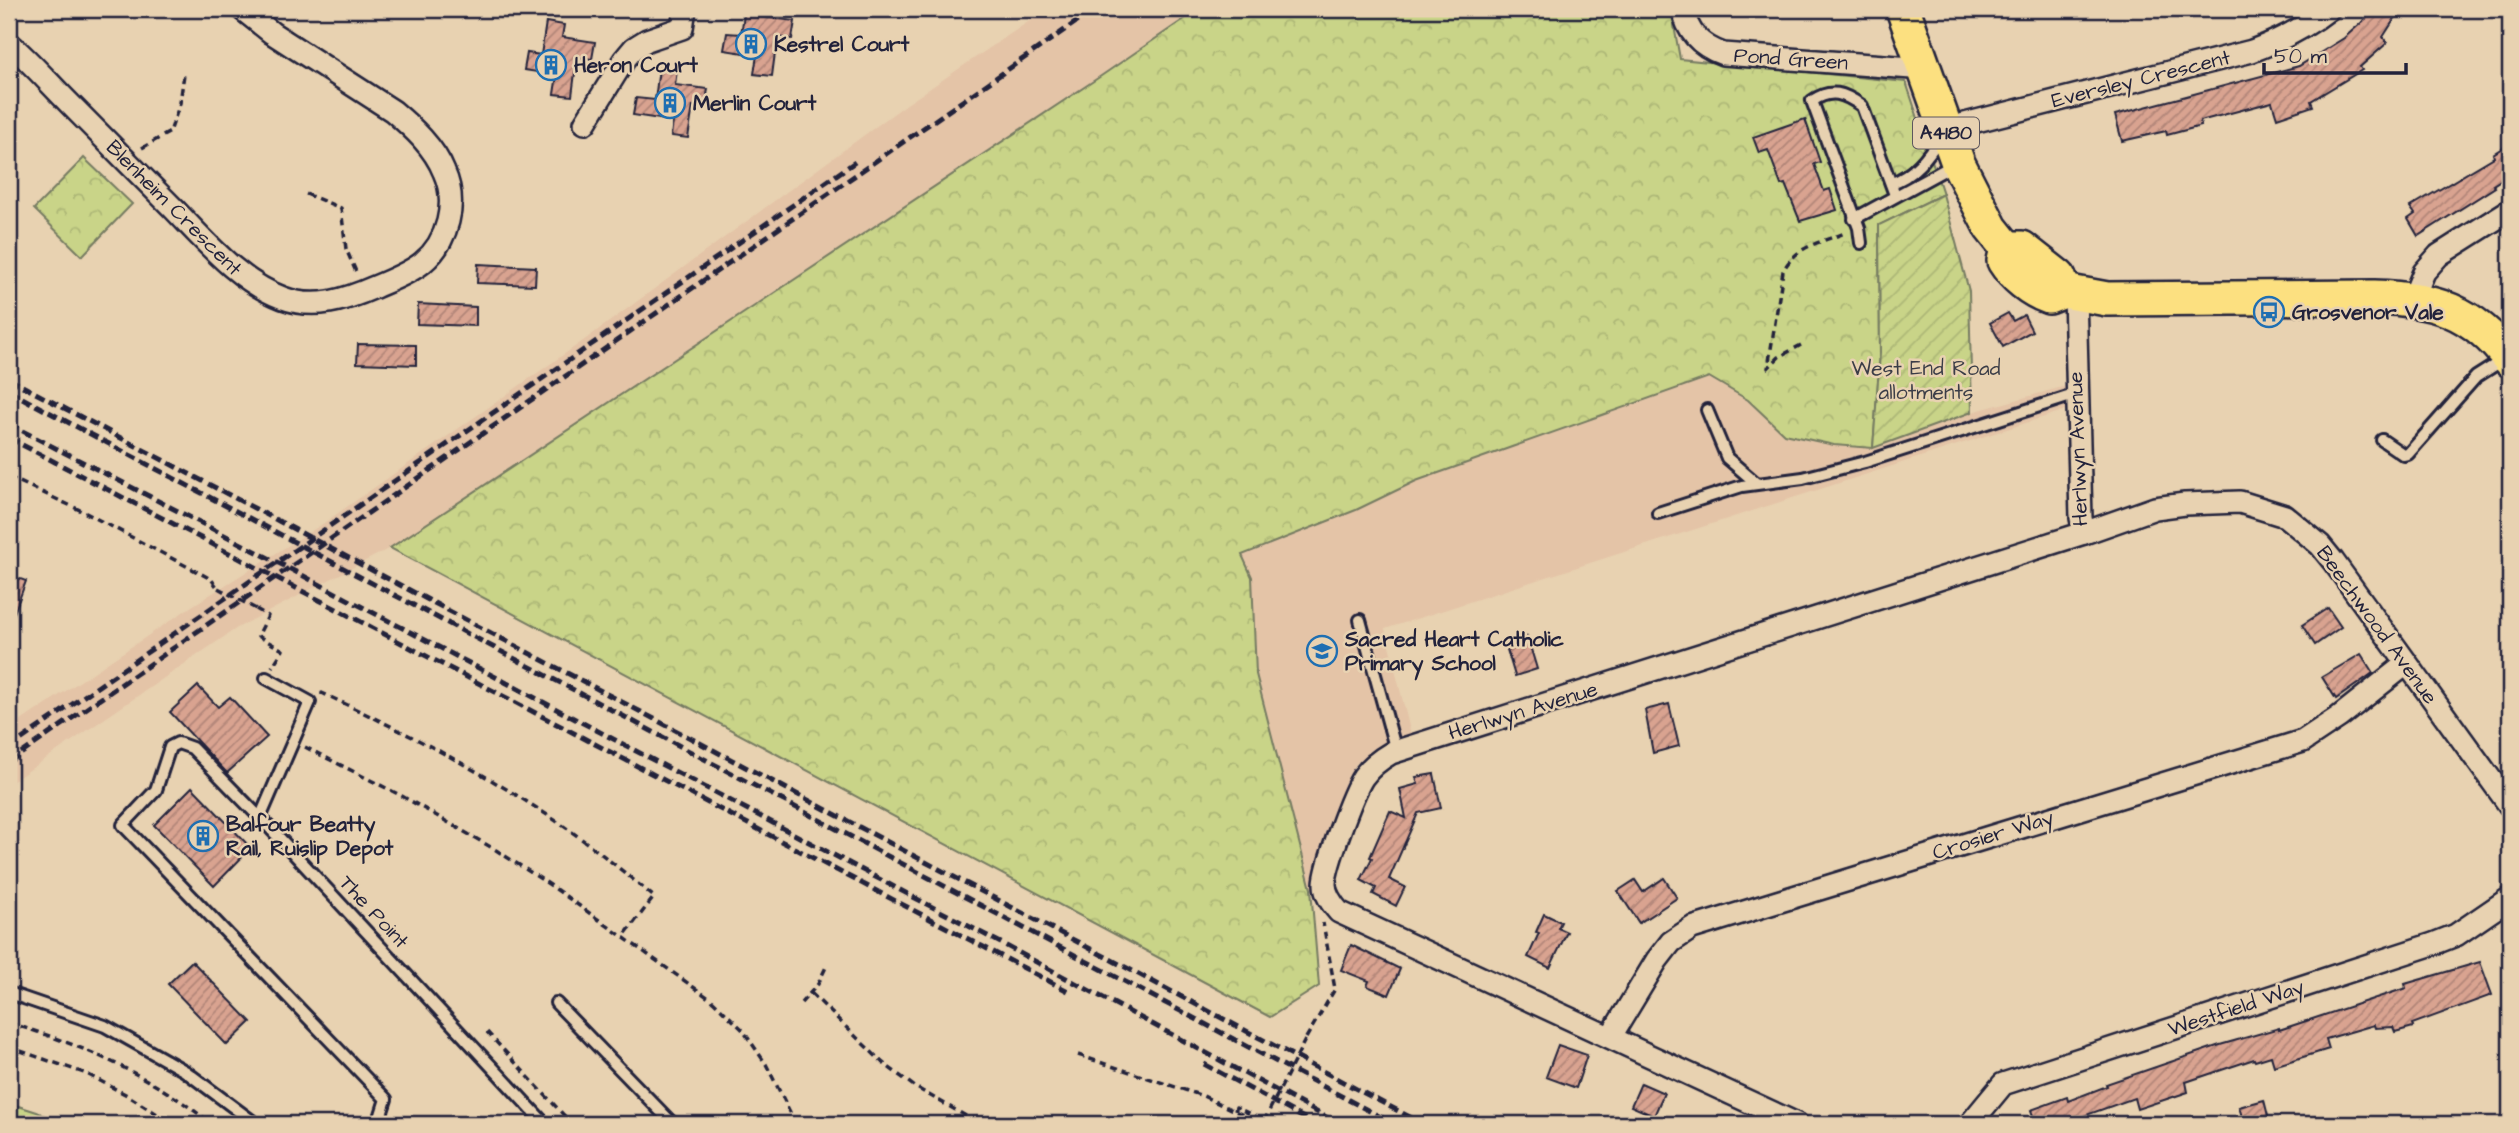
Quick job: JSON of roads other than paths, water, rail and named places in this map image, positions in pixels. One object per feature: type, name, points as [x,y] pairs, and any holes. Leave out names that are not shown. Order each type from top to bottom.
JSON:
[{"type":"main road","name":"A4180","points":[[1903,9],[1958,163],[1991,228],[2007,248],[2022,248],[2059,277],[2070,293]]},
{"type":"main road","points":[[2070,293],[2107,299],[2413,299],[2440,305],[2464,316],[2485,331],[2509,358]]},
{"type":"street","name":"Blenheim Crescent","points":[[9,43],[206,243],[257,286],[285,299],[313,303],[340,300],[410,271],[434,251],[448,223],[450,190],[444,172],[423,139],[393,111],[272,33],[242,9]]},
{"type":"street","name":"Pond Green","points":[[1682,9],[1687,25],[1696,39],[1708,49],[1723,54],[1924,69]]},
{"type":"street","name":"Eversley Crescent","points":[[1945,129],[2252,51],[2283,40],[2329,9]]},
{"type":"street","points":[[585,122],[634,48],[646,40],[689,25]]},
{"type":"street","points":[[2413,299],[2424,272],[2439,255],[2510,210]]},
{"type":"street","name":"Herlwyn Avenue","points":[[1611,1036],[1339,912],[1330,902],[1325,885],[1331,853],[1361,780],[1375,762],[1396,751],[2084,533],[2081,518],[2070,293]]},
{"type":"street","name":"Beechwood Avenue","points":[[2084,533],[2155,508],[2185,504],[2240,502],[2286,516],[2320,545],[2510,806]]},
{"type":"street","name":"Crosier Way","points":[[1611,1036],[1657,960],[1671,942],[1692,928],[2303,741],[2339,717],[2406,664]]},
{"type":"street","name":"Westfield Way","points":[[1970,1124],[2003,1084],[2433,944],[2456,935],[2510,898]]},
{"type":"street","points":[[1611,1036],[1797,1124]]},
{"type":"lane","points":[[1861,243],[1812,101],[1822,94],[1834,93],[1850,98],[1862,106],[1895,195]]},
{"type":"lane","points":[[1891,183],[1904,179],[1933,149],[1945,129]]},
{"type":"lane","points":[[1856,223],[1895,195],[1958,163]]},
{"type":"lane","points":[[2382,440],[2404,455],[2408,454],[2476,377],[2509,358]]},
{"type":"lane","points":[[1658,513],[1756,483],[1803,478],[1865,462],[2077,394]]},
{"type":"lane","points":[[1706,410],[1727,458],[1756,483]]},
{"type":"lane","points":[[1360,620],[1396,751]]},
{"type":"lane","points":[[260,818],[310,702],[266,678]]},
{"type":"lane","name":"The Point","points":[[378,1124],[386,1099],[123,825],[156,790],[170,747],[178,743],[192,748],[545,1124]]},
{"type":"lane","points":[[9,993],[105,1026],[185,1070],[256,1124]]},
{"type":"lane","points":[[556,1003],[673,1124]]},
{"type":"railway","points":[[9,762],[1095,9]]},
{"type":"railway","points":[[9,748],[855,162]]},
{"type":"railway","points":[[9,379],[1423,1124]]},
{"type":"railway","points":[[9,391],[1394,1124]]},
{"type":"railway","points":[[9,424],[298,573],[1339,1124]]},
{"type":"railway","points":[[9,438],[1068,991]]},
{"type":"railway","points":[[1204,1064],[1315,1124]]},
{"type":"place","name":"Kestrel Court","points":[[751,44]]},
{"type":"place","name":"Heron Court","points":[[551,65]]},
{"type":"place","name":"Merlin Court","points":[[670,103]]},
{"type":"place","name":"Grosvenor Vale","points":[[2269,312]]},
{"type":"place","name":"Sacred Heart Catholic Primary School","points":[[1322,651]]},
{"type":"place","name":"Balfour Beatty Rail, Ruislip Depot","points":[[203,836]]},
{"type":"park label","name":"West End Road allotments","points":[[1926,380]]}]
